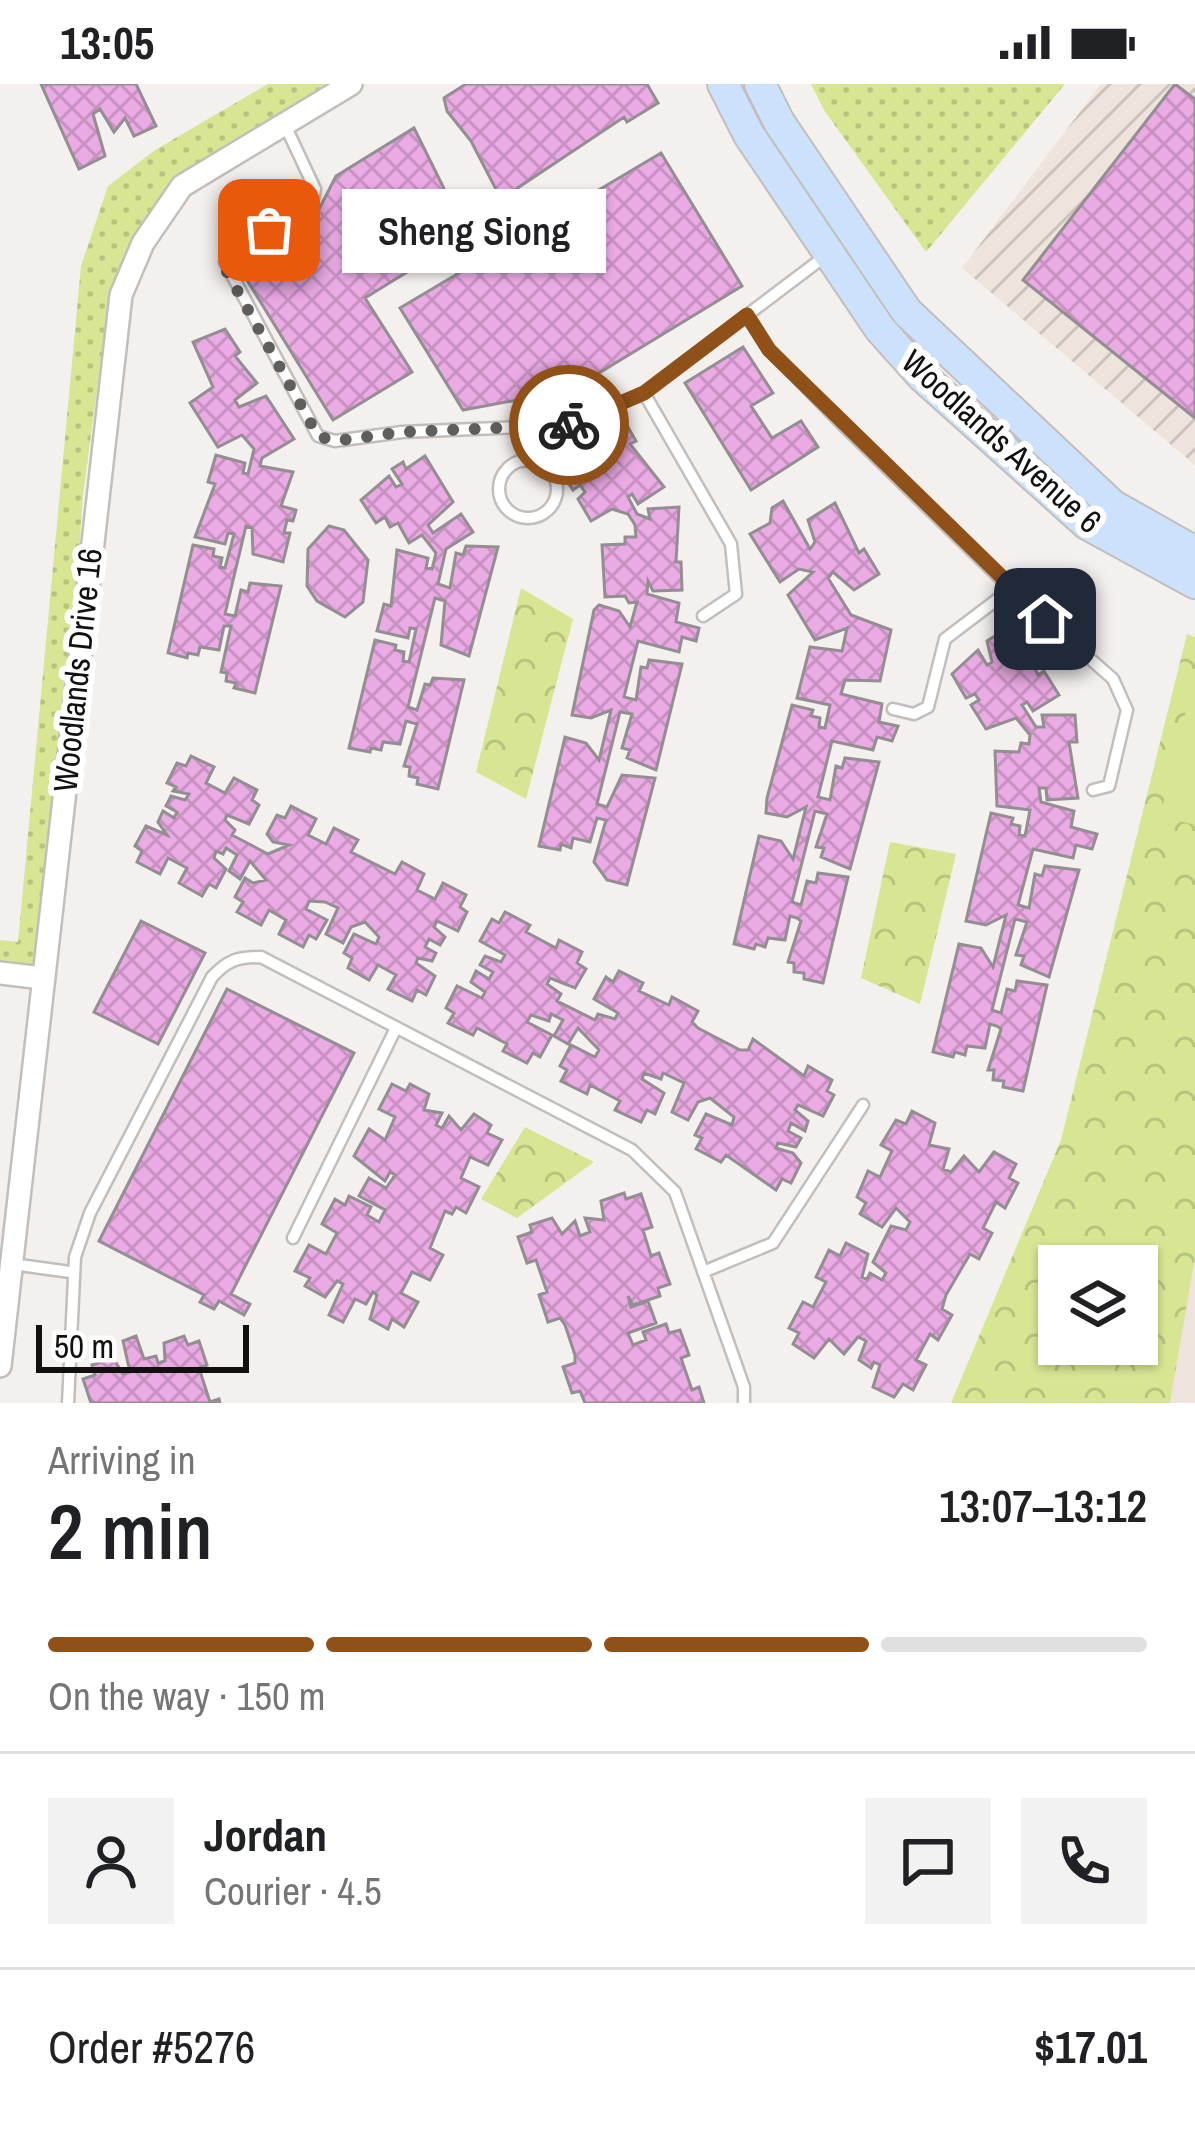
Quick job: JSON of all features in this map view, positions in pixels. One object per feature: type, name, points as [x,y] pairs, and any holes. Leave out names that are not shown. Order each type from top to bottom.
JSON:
[{"type":"street","name":"Woodlands Drive 16","points":[[0,1366],[121,295],[143,243],[182,186],[351,84]]},
{"type":"street","name":"Woodlands Avenue 6","points":[[724,84],[749,135],[880,329],[1087,524],[1195,583]]},
{"type":"street","name":"Woodlands Avenue 6","points":[[760,84],[907,312],[1112,505],[1195,552]]},
{"type":"street","points":[[0,973],[42,978]]},
{"type":"lane","points":[[284,122],[315,189],[313,200],[225,262],[318,436],[335,441],[571,425],[644,393],[855,236]]},
{"type":"lane","points":[[747,315],[769,350],[1123,694],[1127,710],[1109,785],[1093,790]]},
{"type":"lane","points":[[644,393],[731,544],[736,594],[703,616]]},
{"type":"lane","points":[[525,460],[524,437],[536,424]]},
{"type":"lane","points":[[525,460],[548,466],[556,488],[544,513],[522,519],[505,507],[500,486],[507,468],[525,460]]},
{"type":"lane","points":[[893,710],[914,714],[928,707],[945,639],[1011,589]]},
{"type":"lane","points":[[68,1403],[70,1272],[90,1213],[212,977],[228,960],[261,957],[632,1150],[674,1192],[744,1387],[744,1403]]},
{"type":"lane","points":[[293,1238],[396,1028]]},
{"type":"lane","points":[[703,1272],[773,1243],[863,1105]]},
{"type":"lane","points":[[11,1264],[70,1272]]},
{"type":"shaded area","points":[[1101,84],[1195,84],[1195,465],[962,268]]},
{"type":"shaded area","points":[[1195,1258],[1195,1403],[1170,1403]]},
{"type":"green space","points":[[268,84],[344,84],[231,151],[143,241],[111,286],[83,495],[68,724],[42,978],[0,972],[0,940],[18,942],[81,266],[108,186],[155,150]]},
{"type":"green space","points":[[811,84],[1065,84],[926,252],[824,110]]},
{"type":"green space","points":[[521,588],[573,619],[526,799],[476,772]]},
{"type":"green space","points":[[1187,634],[1195,637],[1195,1258],[1170,1403],[951,1403],[1061,1140]]},
{"type":"green space","points":[[1187,707],[1195,709],[1195,825],[1160,816]]},
{"type":"green space","points":[[890,842],[956,854],[920,1004],[861,978]]},
{"type":"green space","points":[[525,1127],[594,1162],[517,1218],[481,1199]]},
{"type":"building","points":[[41,84],[136,84],[156,126],[134,136],[125,118],[114,132],[100,109],[93,114],[105,156],[79,169]]},
{"type":"building","points":[[466,84],[647,84],[658,103],[627,122],[624,117],[501,199],[471,141],[447,111],[444,98]]},
{"type":"building","points":[[1175,84],[1195,99],[1195,418],[1023,280]]},
{"type":"building","points":[[414,128],[467,235],[365,298],[412,372],[333,420],[247,280],[246,270],[313,221],[336,176]]},
{"type":"building","points":[[661,153],[742,286],[571,390],[463,410],[400,308]]},
{"type":"building","points":[[225,329],[240,352],[235,356],[257,383],[235,400],[239,407],[266,396],[294,439],[262,458],[260,466],[293,472],[281,506],[296,510],[293,521],[287,520],[284,533],[290,533],[283,562],[253,554],[252,528],[246,526],[225,614],[235,616],[241,590],[248,592],[250,583],[281,586],[255,693],[234,688],[236,683],[226,681],[227,673],[221,672],[231,626],[224,626],[219,650],[200,647],[198,655],[188,653],[187,658],[168,653],[193,545],[214,549],[213,556],[222,558],[220,567],[225,568],[234,534],[228,533],[225,544],[195,537],[215,484],[208,482],[216,455],[245,463],[243,473],[248,474],[254,449],[242,435],[218,447],[190,403],[213,387],[193,342]]},
{"type":"building","points":[[743,347],[773,393],[751,406],[772,438],[801,421],[818,447],[751,490],[685,383]]},
{"type":"building","points":[[621,415],[636,441],[630,444],[664,487],[638,504],[632,494],[628,497],[637,514],[650,519],[648,509],[679,507],[676,562],[681,562],[682,590],[653,591],[648,581],[647,594],[679,603],[676,622],[699,628],[696,641],[682,637],[679,652],[638,641],[624,697],[636,700],[641,667],[647,668],[649,660],[682,664],[656,770],[627,758],[630,750],[622,748],[632,714],[620,712],[597,804],[607,807],[622,775],[655,778],[627,885],[607,880],[594,862],[606,820],[597,818],[590,842],[573,838],[571,848],[561,844],[560,850],[539,846],[565,737],[586,743],[599,760],[611,710],[591,718],[572,715],[594,610],[599,605],[619,611],[630,627],[637,602],[629,603],[625,596],[605,597],[602,545],[625,544],[625,537],[636,537],[635,525],[628,514],[612,509],[591,521],[578,499],[585,492],[580,485],[573,490],[558,467],[583,443],[593,458],[599,455],[593,433]]},
{"type":"building","points":[[425,456],[453,502],[428,525],[433,533],[461,514],[473,532],[446,549],[438,584],[450,588],[456,553],[463,555],[466,546],[498,547],[469,656],[441,645],[445,601],[435,598],[408,707],[417,710],[425,684],[430,685],[433,678],[464,680],[438,789],[417,784],[418,778],[409,776],[410,767],[404,766],[417,724],[406,721],[400,744],[383,742],[381,750],[371,748],[370,752],[349,748],[375,640],[396,645],[395,650],[404,652],[403,661],[409,662],[416,629],[410,628],[408,638],[377,631],[384,604],[391,606],[397,550],[428,558],[426,568],[432,569],[436,553],[422,535],[409,543],[398,523],[390,527],[385,517],[376,523],[361,500],[389,476],[396,487],[402,484],[392,469],[403,462],[406,469]]},
{"type":"building","points":[[783,501],[810,549],[815,542],[808,520],[835,503],[859,553],[864,549],[879,574],[854,590],[833,572],[828,578],[851,615],[891,630],[880,681],[845,680],[841,694],[882,704],[879,722],[898,726],[892,741],[877,737],[873,750],[832,741],[818,797],[830,800],[836,766],[842,768],[845,758],[879,762],[850,869],[821,857],[824,848],[816,847],[827,814],[815,811],[792,902],[801,905],[807,881],[816,883],[818,873],[848,877],[823,983],[804,979],[804,973],[794,972],[794,963],[788,962],[801,921],[797,918],[790,916],[785,940],[768,938],[765,947],[756,944],[754,949],[734,944],[759,836],[781,841],[793,859],[806,807],[787,817],[766,813],[767,798],[792,705],[813,710],[811,716],[820,718],[819,727],[825,728],[830,705],[797,698],[810,647],[842,651],[847,628],[815,640],[788,595],[813,572],[799,569],[780,582],[750,534],[770,523],[772,508]]},
{"type":"building","points":[[329,526],[344,530],[368,560],[363,602],[345,617],[317,601],[307,586],[308,549]]},
{"type":"building","points":[[1014,624],[1038,675],[1044,671],[1059,695],[1033,711],[1027,702],[1022,705],[1036,727],[1044,727],[1042,715],[1075,715],[1077,742],[1069,742],[1078,798],[1047,800],[1046,788],[1039,788],[1041,802],[1074,811],[1071,827],[1097,834],[1092,849],[1076,845],[1073,858],[1033,849],[1018,905],[1029,908],[1035,874],[1042,876],[1045,866],[1079,870],[1049,977],[1021,965],[1024,956],[1016,955],[1027,922],[1015,919],[992,1010],[1001,1013],[1007,989],[1015,991],[1017,981],[1047,985],[1023,1091],[1003,1087],[1004,1081],[993,1080],[994,1070],[988,1070],[1001,1029],[997,1026],[990,1024],[985,1048],[967,1046],[965,1055],[955,1052],[953,1057],[933,1052],[959,944],[981,948],[993,967],[1006,915],[986,925],[966,921],[991,813],[1013,818],[1011,824],[1020,826],[1019,835],[1025,836],[1030,810],[997,806],[995,751],[1019,752],[1021,743],[1029,744],[1030,735],[1016,718],[986,729],[971,705],[979,700],[975,694],[966,698],[952,674],[978,650],[987,665],[992,662],[987,641]]},
{"type":"building","points":[[191,756],[214,767],[206,783],[225,793],[234,778],[257,790],[252,800],[259,805],[249,824],[227,815],[225,820],[235,830],[232,835],[268,854],[289,845],[273,842],[267,834],[277,815],[285,818],[291,806],[316,819],[308,835],[326,844],[334,828],[358,840],[351,852],[395,874],[402,862],[424,874],[417,890],[435,899],[443,883],[466,895],[460,907],[467,912],[458,931],[437,921],[434,927],[445,937],[440,945],[429,939],[425,947],[436,953],[432,961],[418,958],[416,963],[435,976],[426,995],[417,990],[412,1001],[388,989],[396,975],[378,965],[369,980],[348,968],[352,958],[344,953],[354,934],[376,944],[379,937],[365,922],[351,927],[343,943],[326,934],[338,908],[325,902],[309,901],[306,909],[327,920],[316,939],[309,935],[303,947],[279,934],[286,920],[269,910],[261,925],[237,912],[243,902],[235,897],[245,878],[253,883],[266,880],[250,861],[240,879],[229,871],[237,855],[226,848],[223,854],[216,851],[214,858],[226,869],[216,888],[209,884],[202,896],[179,883],[187,868],[168,858],[160,874],[137,862],[142,851],[135,846],[146,826],[167,835],[158,822],[163,811],[174,818],[177,812],[166,806],[171,796],[185,800],[189,794],[173,791],[176,787],[167,783],[177,763],[186,766]]},
{"type":"building","points":[[505,912],[530,925],[526,932],[556,948],[559,940],[582,952],[577,963],[586,969],[575,988],[550,978],[547,984],[561,994],[557,1001],[595,1020],[598,1014],[615,1019],[618,1013],[594,999],[606,977],[613,982],[619,971],[643,983],[639,991],[669,1005],[672,997],[698,1011],[692,1022],[698,1028],[740,1050],[748,1050],[753,1039],[804,1076],[808,1066],[832,1080],[827,1091],[834,1095],[823,1116],[798,1105],[795,1110],[808,1121],[805,1131],[791,1123],[788,1131],[801,1138],[796,1147],[778,1143],[776,1148],[793,1153],[801,1163],[791,1183],[782,1179],[776,1190],[726,1155],[721,1162],[696,1149],[702,1138],[695,1135],[706,1114],[732,1125],[734,1117],[710,1098],[698,1102],[688,1120],[672,1112],[684,1083],[663,1073],[661,1079],[644,1073],[642,1079],[664,1093],[655,1114],[647,1110],[641,1122],[615,1110],[620,1101],[590,1085],[587,1094],[561,1081],[567,1070],[560,1066],[571,1045],[595,1057],[599,1050],[578,1028],[568,1044],[554,1036],[563,1020],[551,1014],[549,1021],[531,1015],[527,1022],[552,1035],[540,1057],[533,1053],[527,1063],[503,1051],[507,1044],[477,1028],[473,1035],[448,1023],[454,1013],[446,1008],[457,986],[482,998],[485,992],[471,982],[476,971],[489,979],[493,972],[480,965],[485,956],[501,962],[505,955],[480,941],[492,919],[499,923]]},
{"type":"building","points":[[141,921],[205,953],[158,1044],[94,1012]]},
{"type":"building","points":[[227,989],[354,1053],[231,1294],[250,1304],[244,1315],[219,1301],[214,1309],[200,1302],[204,1295],[99,1241]]},
{"type":"building","points":[[392,1084],[406,1091],[410,1084],[429,1094],[424,1110],[442,1113],[436,1125],[442,1128],[449,1116],[461,1130],[474,1114],[491,1125],[487,1133],[502,1140],[488,1165],[470,1157],[461,1178],[479,1187],[466,1213],[456,1207],[452,1214],[445,1211],[430,1248],[443,1255],[430,1280],[412,1272],[401,1293],[418,1302],[404,1327],[392,1319],[388,1329],[370,1319],[377,1295],[373,1292],[366,1304],[355,1299],[343,1322],[329,1315],[343,1284],[337,1281],[325,1297],[305,1286],[310,1278],[295,1271],[309,1245],[326,1254],[337,1233],[322,1224],[335,1199],[345,1205],[349,1196],[371,1207],[367,1215],[379,1222],[385,1210],[359,1196],[369,1178],[386,1188],[395,1175],[390,1172],[385,1181],[354,1156],[369,1129],[385,1140],[395,1117],[379,1109]]},
{"type":"building","points":[[912,1111],[935,1123],[929,1145],[949,1149],[943,1169],[951,1172],[964,1156],[979,1172],[994,1152],[1016,1164],[1009,1178],[1018,1183],[1005,1208],[996,1202],[983,1228],[992,1233],[979,1259],[970,1254],[946,1295],[942,1309],[952,1315],[938,1340],[930,1334],[916,1360],[926,1365],[913,1390],[903,1384],[894,1397],[873,1387],[880,1365],[874,1362],[871,1368],[859,1360],[866,1341],[858,1337],[844,1354],[829,1339],[814,1358],[793,1344],[799,1333],[789,1328],[803,1302],[813,1307],[826,1282],[816,1277],[829,1250],[840,1256],[846,1243],[868,1254],[862,1277],[867,1279],[870,1273],[882,1280],[886,1273],[873,1262],[891,1226],[906,1230],[910,1222],[896,1208],[882,1227],[860,1214],[866,1203],[857,1197],[868,1171],[880,1177],[892,1151],[881,1145],[896,1120],[906,1124]]},
{"type":"building","points":[[624,1193],[626,1199],[641,1194],[652,1227],[643,1230],[651,1256],[659,1253],[670,1284],[658,1288],[660,1296],[633,1305],[628,1296],[631,1307],[648,1301],[656,1323],[628,1333],[633,1345],[646,1340],[643,1332],[666,1324],[669,1333],[680,1330],[689,1355],[681,1358],[692,1390],[699,1387],[704,1403],[585,1403],[580,1391],[572,1393],[563,1367],[575,1363],[575,1355],[565,1325],[560,1318],[548,1322],[539,1295],[547,1292],[536,1260],[527,1263],[518,1237],[532,1232],[530,1225],[552,1218],[562,1234],[575,1221],[580,1236],[590,1232],[585,1218],[604,1220],[601,1201]]},
{"type":"building","points":[[136,1336],[144,1359],[156,1356],[158,1363],[165,1361],[164,1343],[184,1336],[188,1345],[199,1341],[207,1365],[199,1368],[210,1402],[219,1399],[220,1403],[91,1403],[83,1379],[95,1375],[92,1365],[113,1358],[123,1374],[130,1372],[123,1341]]},
{"type":"way so far","points":[[269,230],[229,254],[227,272],[318,436],[335,441],[402,432],[569,425]]},
{"type":"place","name":"Sheng Siong","points":[[269,230]]},
{"type":"route","points":[[569,425],[644,393],[747,315],[769,350],[1045,619]]}]
